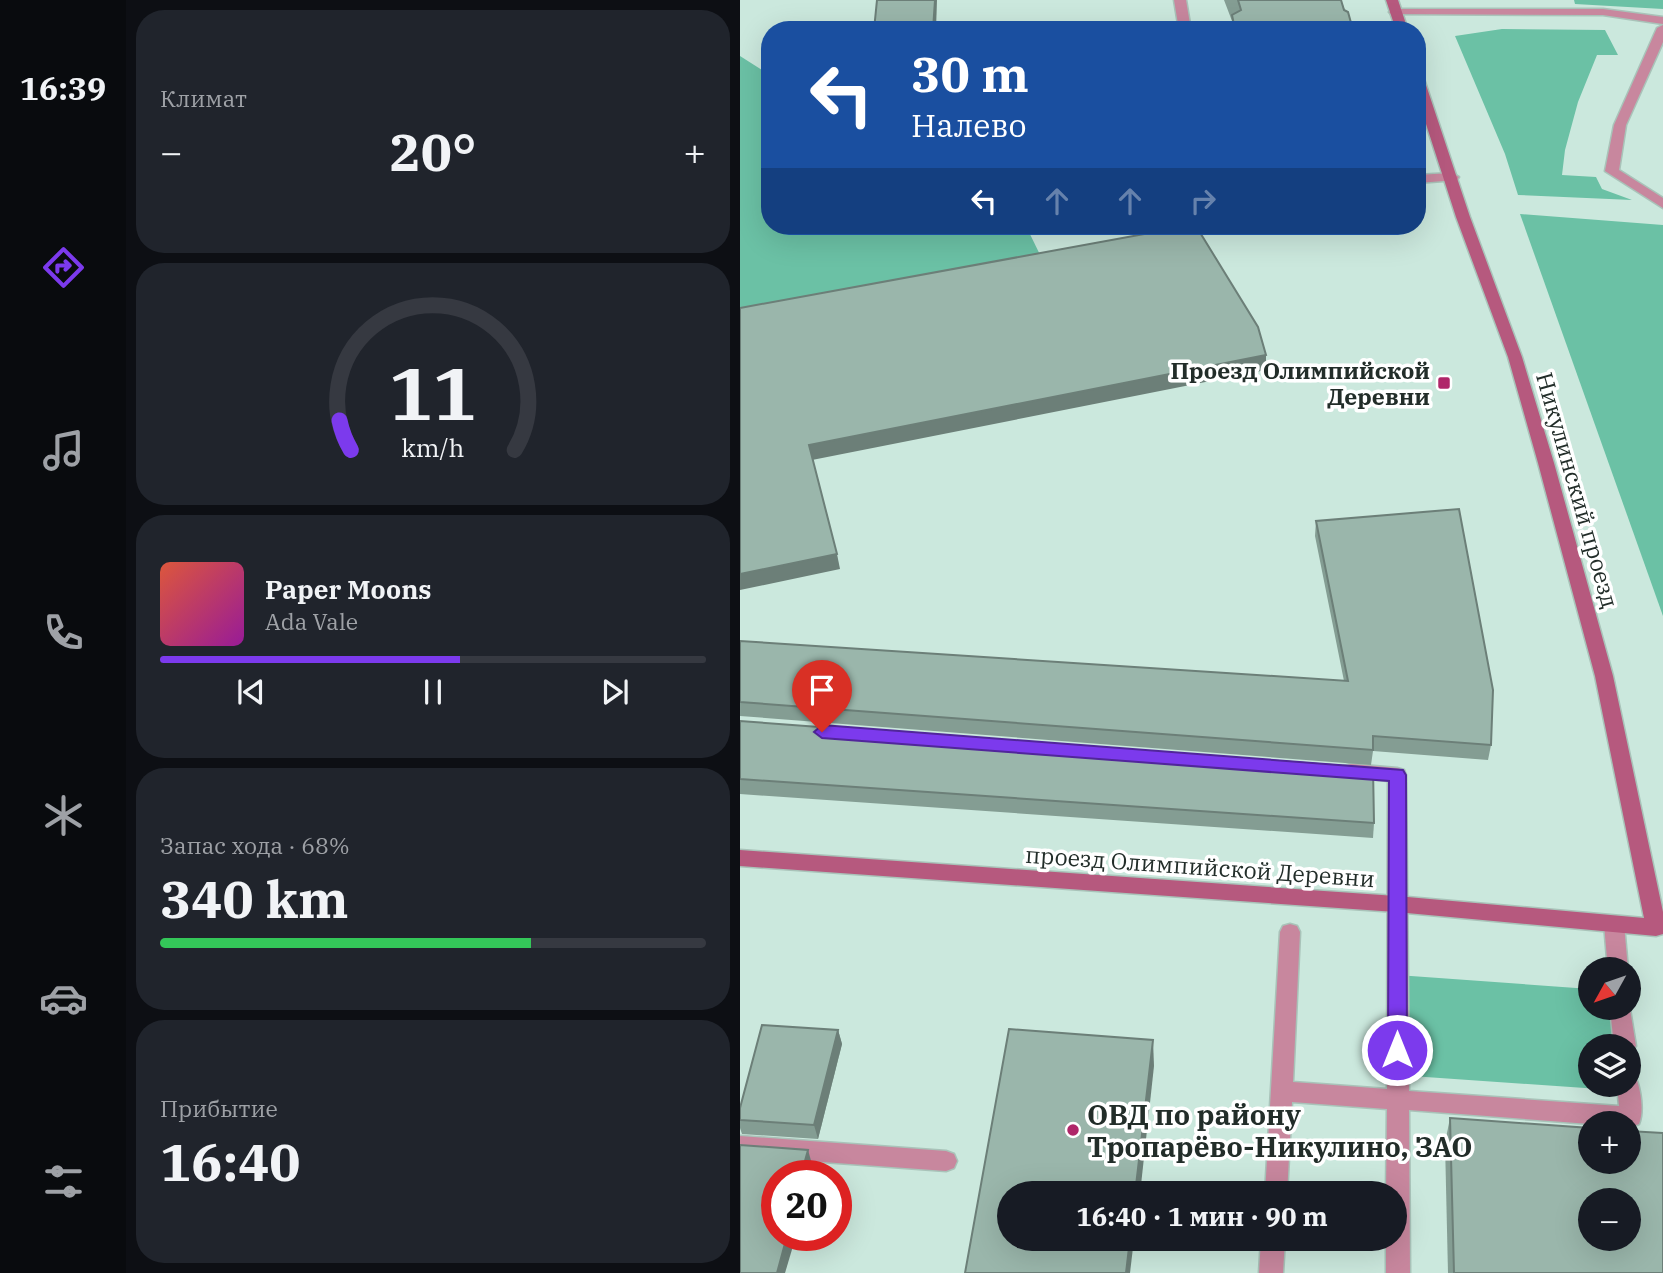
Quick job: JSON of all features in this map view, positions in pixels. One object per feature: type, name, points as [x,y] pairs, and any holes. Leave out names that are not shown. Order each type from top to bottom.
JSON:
[{"type":"street","name":"Никулинский проезд","points":[[1426,102],[1518,369],[1604,676],[1656,928]]},
{"type":"street","name":"проезд Олимпийской Деревни","points":[[740,858],[1396,904],[1656,928]]},
{"type":"lane","points":[[1180,0],[1184,21]]},
{"type":"lane","points":[[1394,6],[1548,6],[1663,21]]},
{"type":"lane","points":[[1663,28],[1620,125],[1612,171],[1663,204]]},
{"type":"lane","points":[[1426,178],[1452,177]]},
{"type":"lane","points":[[1329,770],[1397,775],[1398,1273]]},
{"type":"lane","points":[[1614,924],[1617,957]]},
{"type":"lane","points":[[1277,1181],[1290,933]]},
{"type":"lane","points":[[1282,1091],[1631,1117],[1629,1097]]},
{"type":"lane","points":[[740,1146],[946,1161]]},
{"type":"lane","points":[[1271,1273],[1272,1251]]},
{"type":"green space","points":[[1574,0],[1663,0],[1663,9],[1575,4]]},
{"type":"green space","points":[[1502,29],[1605,30],[1618,55],[1597,55],[1578,102],[1565,150],[1562,175],[1596,177],[1602,189],[1632,200],[1518,195],[1505,154],[1455,36]]},
{"type":"green space","points":[[740,56],[761,69],[761,235],[1030,235],[1046,267],[740,324]]},
{"type":"green space","points":[[1520,214],[1663,225],[1663,616]]},
{"type":"green space","points":[[1397,975],[1578,988],[1578,1020],[1622,1020],[1624,1034],[1578,1034],[1578,1088],[1397,1075]]},
{"type":"building","points":[[877,0],[935,0],[934,21],[875,21]]},
{"type":"building","points":[[1238,0],[1341,0],[1350,21],[1233,21],[1232,15],[1241,10]]},
{"type":"building","points":[[1139,235],[1202,235],[1258,327],[1266,355],[809,445],[837,554],[740,574],[740,308]]},
{"type":"building","points":[[1459,509],[1493,690],[1491,745],[1373,736],[1373,750],[740,702],[740,641],[1348,681],[1316,521]]},
{"type":"building","points":[[740,721],[1373,768],[1374,823],[740,779]]},
{"type":"building","points":[[762,1025],[838,1030],[814,1125],[740,1120],[740,1108]]},
{"type":"building","name":"ОВД по району Тропарёво-Никулино, ЗАО","points":[[1009,1029],[1153,1040],[1137,1181],[997,1181],[997,1251],[1129,1251],[1126,1273],[965,1273]]},
{"type":"building","points":[[1450,1118],[1578,1127],[1578,1174],[1641,1174],[1641,1132],[1663,1133],[1663,1273],[1454,1273]]},
{"type":"building","points":[[740,1145],[808,1150],[805,1160],[761,1160],[761,1251],[783,1251],[777,1273],[740,1273]]},
{"type":"place","name":"Проезд Олимпийской Деревни","points":[[1444,383]]},
{"type":"place","name":"ОВД по району Тропарёво-Никулино, ЗАО","points":[[1073,1130]]},
{"type":"route","points":[[822,732],[1397,775],[1397,1050]]}]
